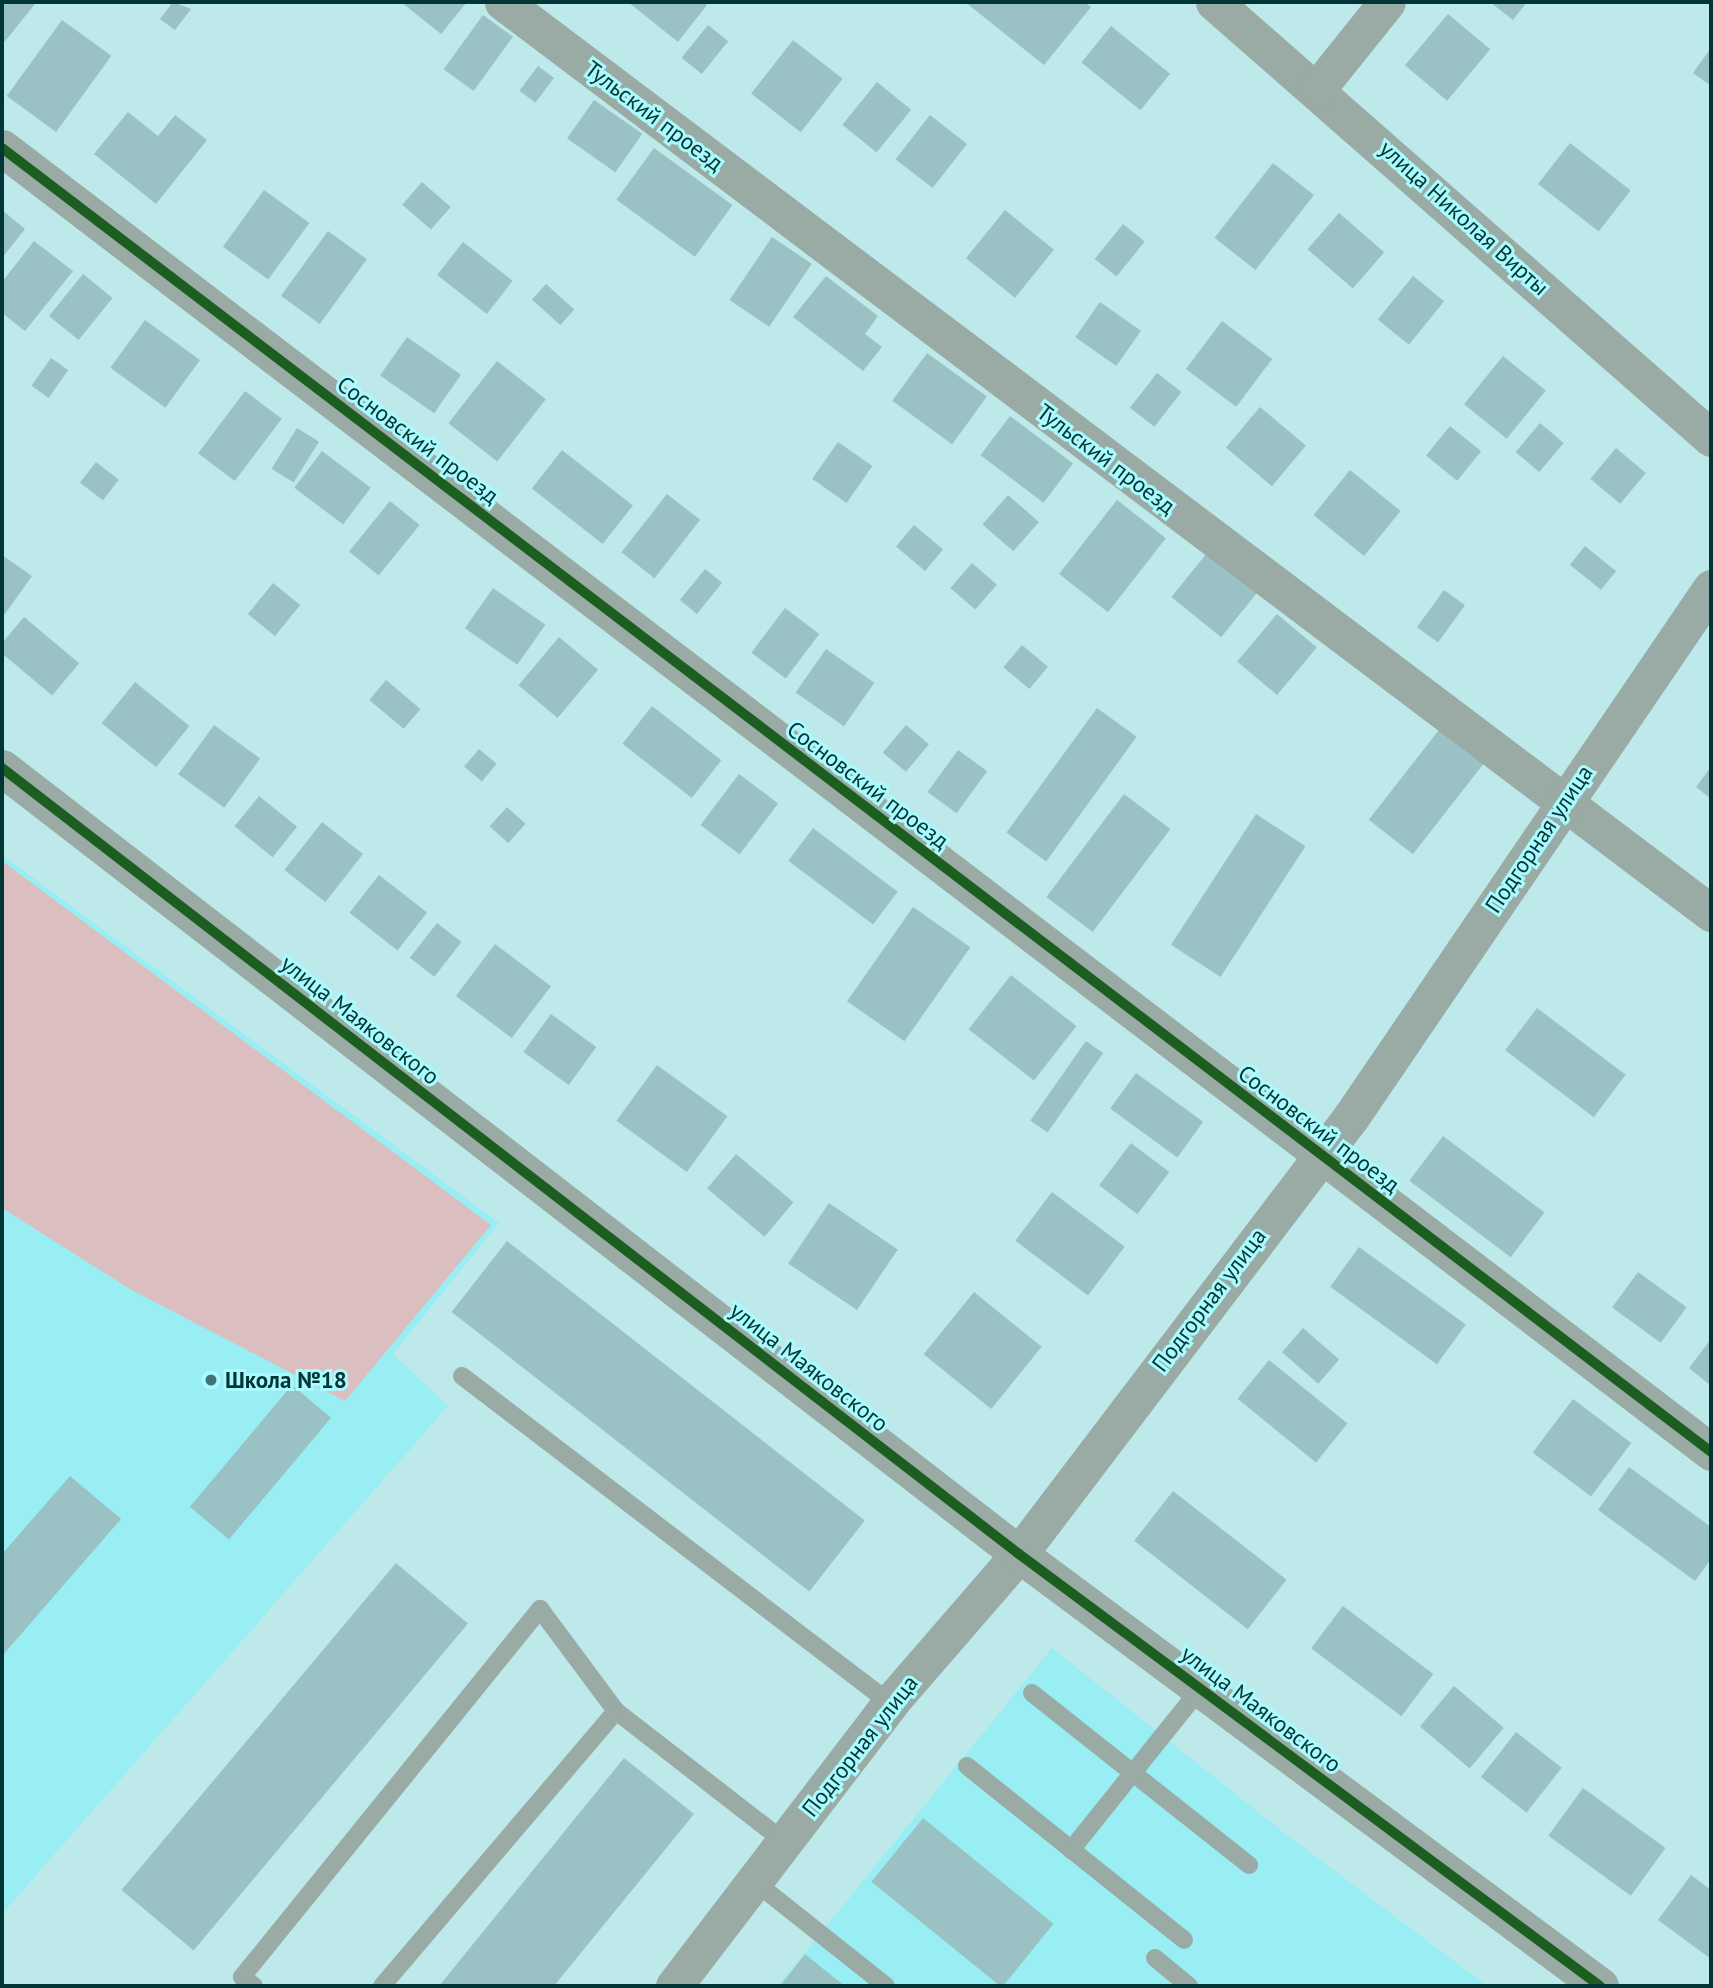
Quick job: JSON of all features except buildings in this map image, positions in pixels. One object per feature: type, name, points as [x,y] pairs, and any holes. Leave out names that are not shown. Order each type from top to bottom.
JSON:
[{"type":"street","name":"Тульский проезд","points":[[503,2],[1562,804],[1711,913]]},
{"type":"street","name":"улица Николая Вирты","points":[[1214,2],[1318,88],[1711,438]]},
{"type":"street","points":[[1318,88],[1387,2]]},
{"type":"street","name":"Сосновский проезд","points":[[2,149],[1711,1452]]},
{"type":"street","name":"Подгорная улица","points":[[674,1986],[786,1843],[890,1703],[1019,1554],[1320,1156],[1711,588]]},
{"type":"street","name":"улица Маяковского","points":[[2,768],[1019,1554],[1600,1986]]},
{"type":"lane","points":[[462,1376],[890,1703]]},
{"type":"lane","points":[[254,1986],[242,1977],[540,1609],[616,1711],[786,1843]]},
{"type":"lane","points":[[1071,1850],[1199,1690]]},
{"type":"lane","points":[[1032,1693],[1249,1865]]},
{"type":"lane","points":[[382,1986],[616,1711]]},
{"type":"lane","points":[[967,1766],[1184,1940]]},
{"type":"lane","points":[[755,1882],[886,1986]]},
{"type":"lane","points":[[1155,1958],[1189,1986]]},
{"type":"shaded area","name":"Школа №18","points":[[2,855],[499,1223],[393,1354],[448,1406],[2,1914]]},
{"type":"shaded area","points":[[2,861],[491,1225],[345,1401],[130,1289],[2,1208]]},
{"type":"shaded area","points":[[1052,1648],[1287,1835],[1487,1986],[778,1986]]},
{"type":"cycle path","points":[[2,148],[1711,1452]]},
{"type":"cycle path","points":[[2,768],[1019,1554],[1600,1986]]},
{"type":"place","name":"Школа №18","points":[[211,1380]]}]
